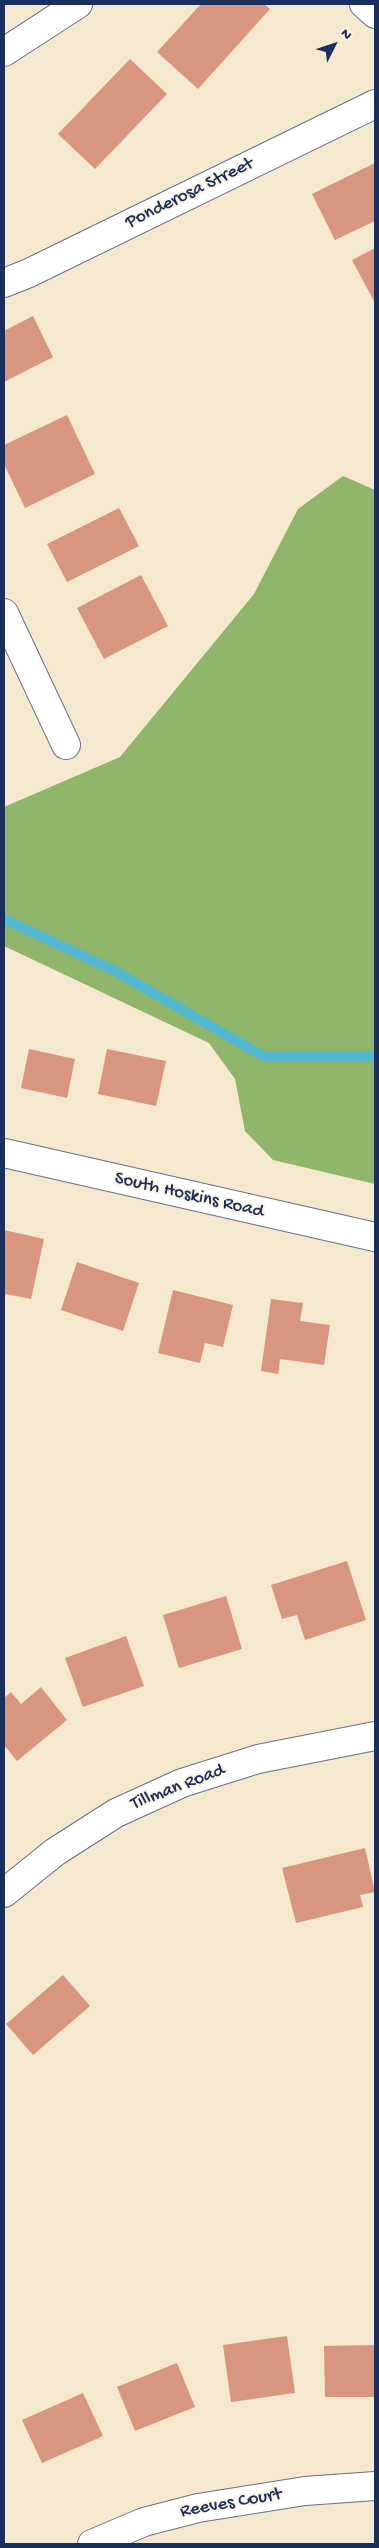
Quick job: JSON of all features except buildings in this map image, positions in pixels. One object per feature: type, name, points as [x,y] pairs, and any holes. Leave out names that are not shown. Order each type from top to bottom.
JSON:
[{"type":"street","points":[[4,52],[78,4]]},
{"type":"street","points":[[364,4],[375,14]]},
{"type":"street","name":"Ponderosa Street","points":[[4,283],[375,104]]},
{"type":"street","points":[[4,613],[66,744]]},
{"type":"street","name":"South Hoskins Road","points":[[4,1153],[375,1237]]},
{"type":"street","name":"Tillman Road","points":[[4,1893],[54,1852],[116,1813],[182,1783],[258,1759],[375,1736]]},
{"type":"street","name":"Reeves Court","points":[[92,2544],[144,2522],[198,2508],[305,2491],[375,2486]]},
{"type":"green space","points":[[343,476],[375,490],[375,1184],[273,1160],[245,1131],[235,1079],[209,1043],[4,946],[4,807],[120,757],[254,594],[298,509]]},
{"type":"waterway","points":[[4,919],[115,971],[263,1056],[375,1056]]}]
